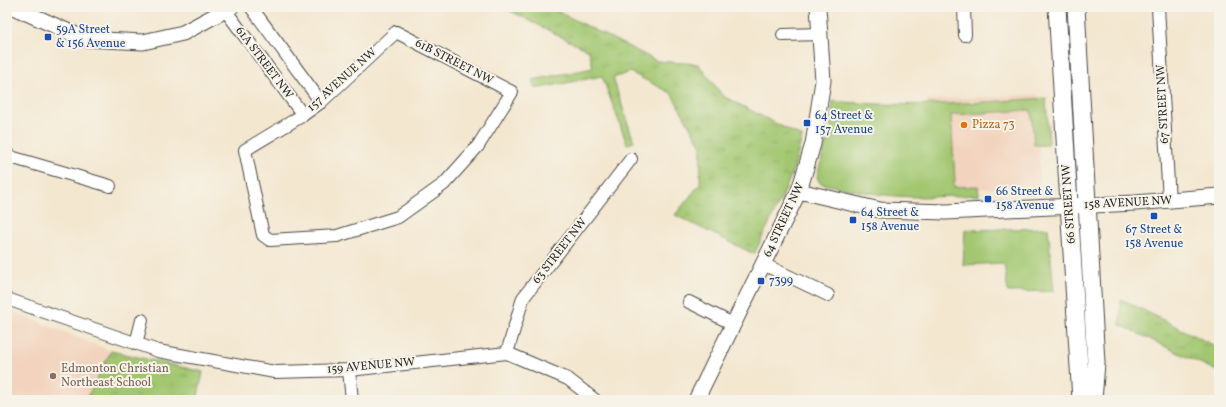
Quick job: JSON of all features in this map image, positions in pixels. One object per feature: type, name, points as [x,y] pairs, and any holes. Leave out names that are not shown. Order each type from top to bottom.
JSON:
[{"type":"main road","name":"66 STREET NW","points":[[1057,7],[1081,400]]},
{"type":"main road","name":"66 STREET NW","points":[[1076,7],[1096,362],[1094,400]]},
{"type":"street","points":[[13,7],[86,39],[143,42],[184,33],[228,9]]},
{"type":"street","name":"61A STREET NW","points":[[250,7],[321,102]]},
{"type":"street","name":"64 STREET NW","points":[[696,400],[799,191],[813,144],[823,81],[818,7]]},
{"type":"street","points":[[964,7],[965,35]]},
{"type":"street","name":"67 STREET NW","points":[[1158,7],[1169,201]]},
{"type":"street","name":"61A STREET NW","points":[[228,9],[303,115]]},
{"type":"street","name":"157 AVENUE NW","points":[[245,150],[303,115],[321,102],[396,32]]},
{"type":"street","name":"61B STREET NW","points":[[245,150],[263,235],[270,240],[338,236],[398,217],[444,184],[478,146],[512,92],[396,32]]},
{"type":"street","points":[[783,35],[821,34]]},
{"type":"street","points":[[7,154],[14,158],[110,186]]},
{"type":"street","name":"63 STREET NW","points":[[507,353],[524,298],[631,159]]},
{"type":"street","name":"158 AVENUE NW","points":[[799,191],[880,210],[946,212],[1169,201],[1219,196]]},
{"type":"street","name":"64 STREET NW","points":[[763,264],[828,295]]},
{"type":"street","name":"159 AVENUE NW","points":[[7,299],[158,351],[275,372],[349,370],[507,353],[568,379],[595,400]]},
{"type":"street","points":[[689,302],[734,324]]},
{"type":"street","points":[[136,344],[142,320]]},
{"type":"street","points":[[349,370],[352,400]]},
{"type":"shaded area","points":[[1038,94],[1040,186],[934,190],[927,100]]},
{"type":"shaded area","name":"Edmonton Christian Northeast School","points":[[7,309],[111,351],[86,400],[7,400]]},
{"type":"green space","points":[[503,7],[552,7],[555,10],[657,61],[698,64],[723,96],[802,137],[795,164],[785,191],[754,254],[675,215],[700,184],[701,146],[671,93],[630,72],[613,78],[634,142],[627,144],[602,76],[535,89],[532,80],[593,68],[589,51]]},
{"type":"green space","points":[[1046,98],[1049,143],[1046,145],[1034,145],[1031,110],[951,115],[955,181],[954,187],[978,186],[979,195],[906,197],[886,195],[820,183],[817,177],[826,142],[830,142],[833,129],[830,126],[833,101],[913,104],[966,103]]},
{"type":"green space","points":[[1048,228],[1054,291],[1008,292],[1004,263],[963,265],[965,230]]},
{"type":"green space","points":[[1121,299],[1219,348],[1219,372],[1120,325]]},
{"type":"green space","points":[[111,351],[203,372],[197,400],[86,400]]},
{"type":"place","name":"59A Street & 156 Avenue","points":[[48,37]]},
{"type":"place","name":"64 Street & 157 Avenue","points":[[807,123]]},
{"type":"place","name":"Pizza 73","points":[[964,125]]},
{"type":"place","name":"66 Street & 158 Avenue","points":[[988,199]]},
{"type":"place","name":"67 Street & 158 Avenue","points":[[1154,216]]},
{"type":"place","name":"64 Street & 158 Avenue","points":[[853,220]]},
{"type":"place","name":"7399","points":[[761,281]]},
{"type":"place","name":"Edmonton Christian Northeast School","points":[[53,376]]}]
